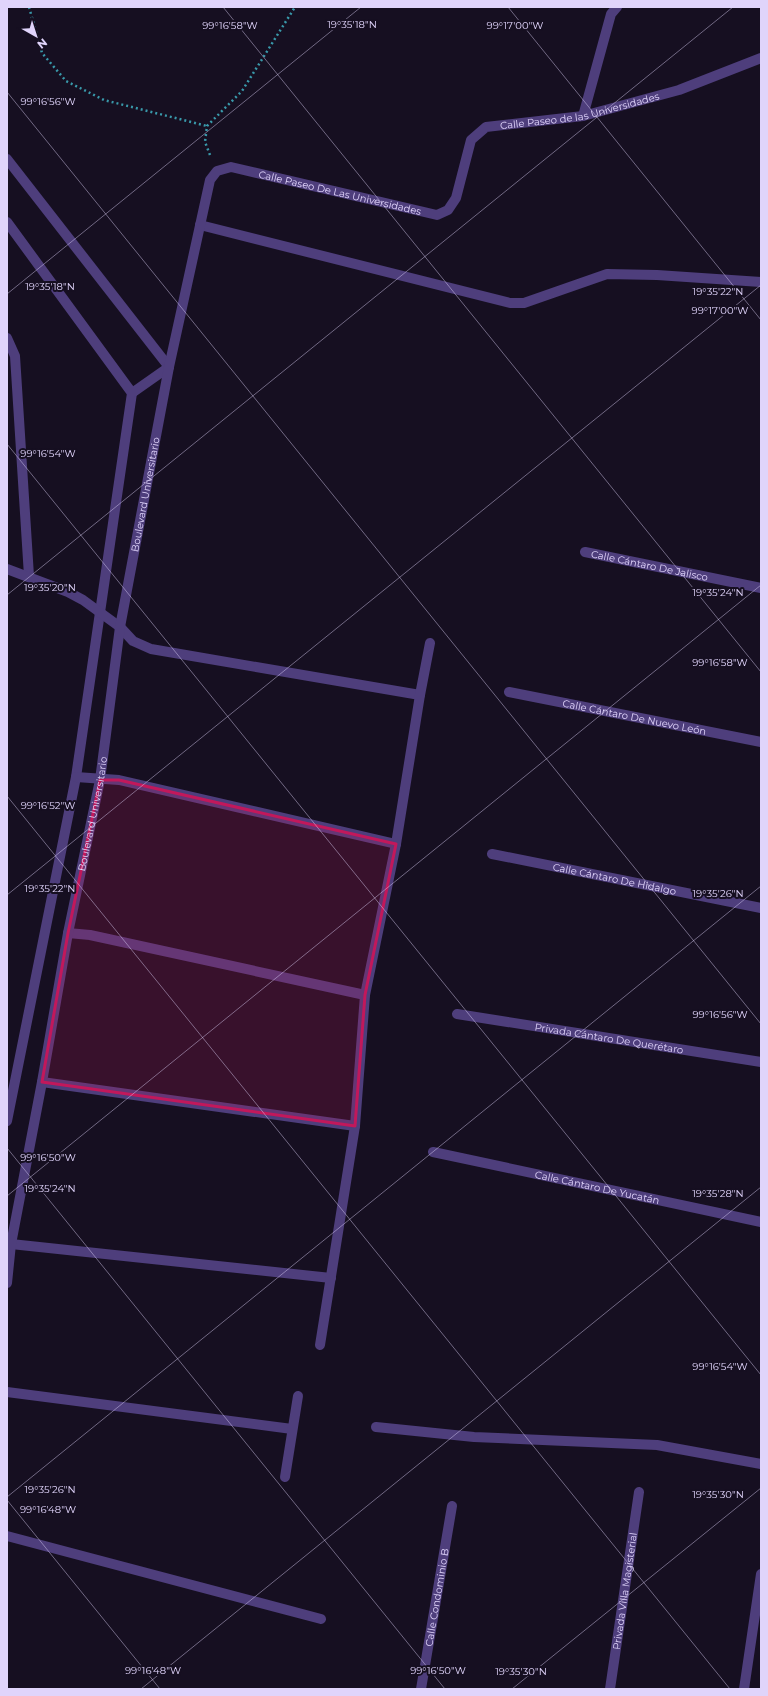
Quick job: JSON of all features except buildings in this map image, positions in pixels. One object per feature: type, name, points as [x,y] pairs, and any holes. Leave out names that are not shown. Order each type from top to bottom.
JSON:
[{"type":"street","points":[[583,116],[611,14],[617,7]]},
{"type":"street","name":"Calle Paseo de las Universidades","points":[[448,210],[456,198],[471,140],[486,127],[583,116],[679,90],[761,58]]},
{"type":"street","points":[[7,159],[169,367],[132,393]]},
{"type":"street","name":"Calle Paseo De Las Universidades","points":[[217,170],[231,167],[437,215],[448,210]]},
{"type":"street","name":"Boulevard Universitario","points":[[7,1283],[11,1244],[42,1082],[68,933],[100,780],[120,627],[169,367],[210,180],[217,170]]},
{"type":"street","points":[[7,222],[132,393],[76,777],[7,1121]]},
{"type":"street","points":[[200,225],[510,303],[524,302],[608,274],[657,275],[761,282]]},
{"type":"street","points":[[7,338],[15,356],[29,576]]},
{"type":"street","name":"Calle Cántaro De Jalisco","points":[[586,552],[761,588]]},
{"type":"street","points":[[7,569],[29,576],[68,592],[83,600],[120,627],[133,641],[151,649],[420,695]]},
{"type":"street","points":[[320,1345],[355,1126],[365,995],[396,844],[430,643]]},
{"type":"street","name":"Calle Cántaro De Nuevo León","points":[[509,692],[761,742]]},
{"type":"street","points":[[76,777],[100,780],[119,780],[396,844]]},
{"type":"street","name":"Calle Cántaro De Hidalgo","points":[[492,854],[761,908]]},
{"type":"street","points":[[68,933],[90,935],[365,995]]},
{"type":"street","name":"Privada Cántaro De Querétaro","points":[[457,1014],[761,1062]]},
{"type":"street","points":[[42,1082],[355,1126]]},
{"type":"street","name":"Calle Cántaro De Yucatán","points":[[433,1152],[761,1222]]},
{"type":"street","points":[[11,1244],[331,1278]]},
{"type":"street","points":[[7,1392],[292,1429]]},
{"type":"street","points":[[285,1476],[298,1396]]},
{"type":"street","points":[[376,1427],[474,1437],[657,1445],[761,1464]]},
{"type":"street","name":"Privada Villa Magisterial","points":[[610,1689],[640,1492]]},
{"type":"street","name":"Calle Condominio B","points":[[421,1689],[452,1506]]},
{"type":"street","points":[[7,1536],[321,1619]]},
{"type":"street","points":[[744,1689],[761,1574]]},
{"type":"path","points":[[29,7],[42,53],[66,81],[104,100],[207,126]]},
{"type":"path","points":[[217,170],[204,142],[207,126],[242,91],[296,7]]},
{"type":"highlighted area","points":[[100,780],[119,780],[396,844],[365,995],[355,1126],[42,1082],[68,933]]}]
